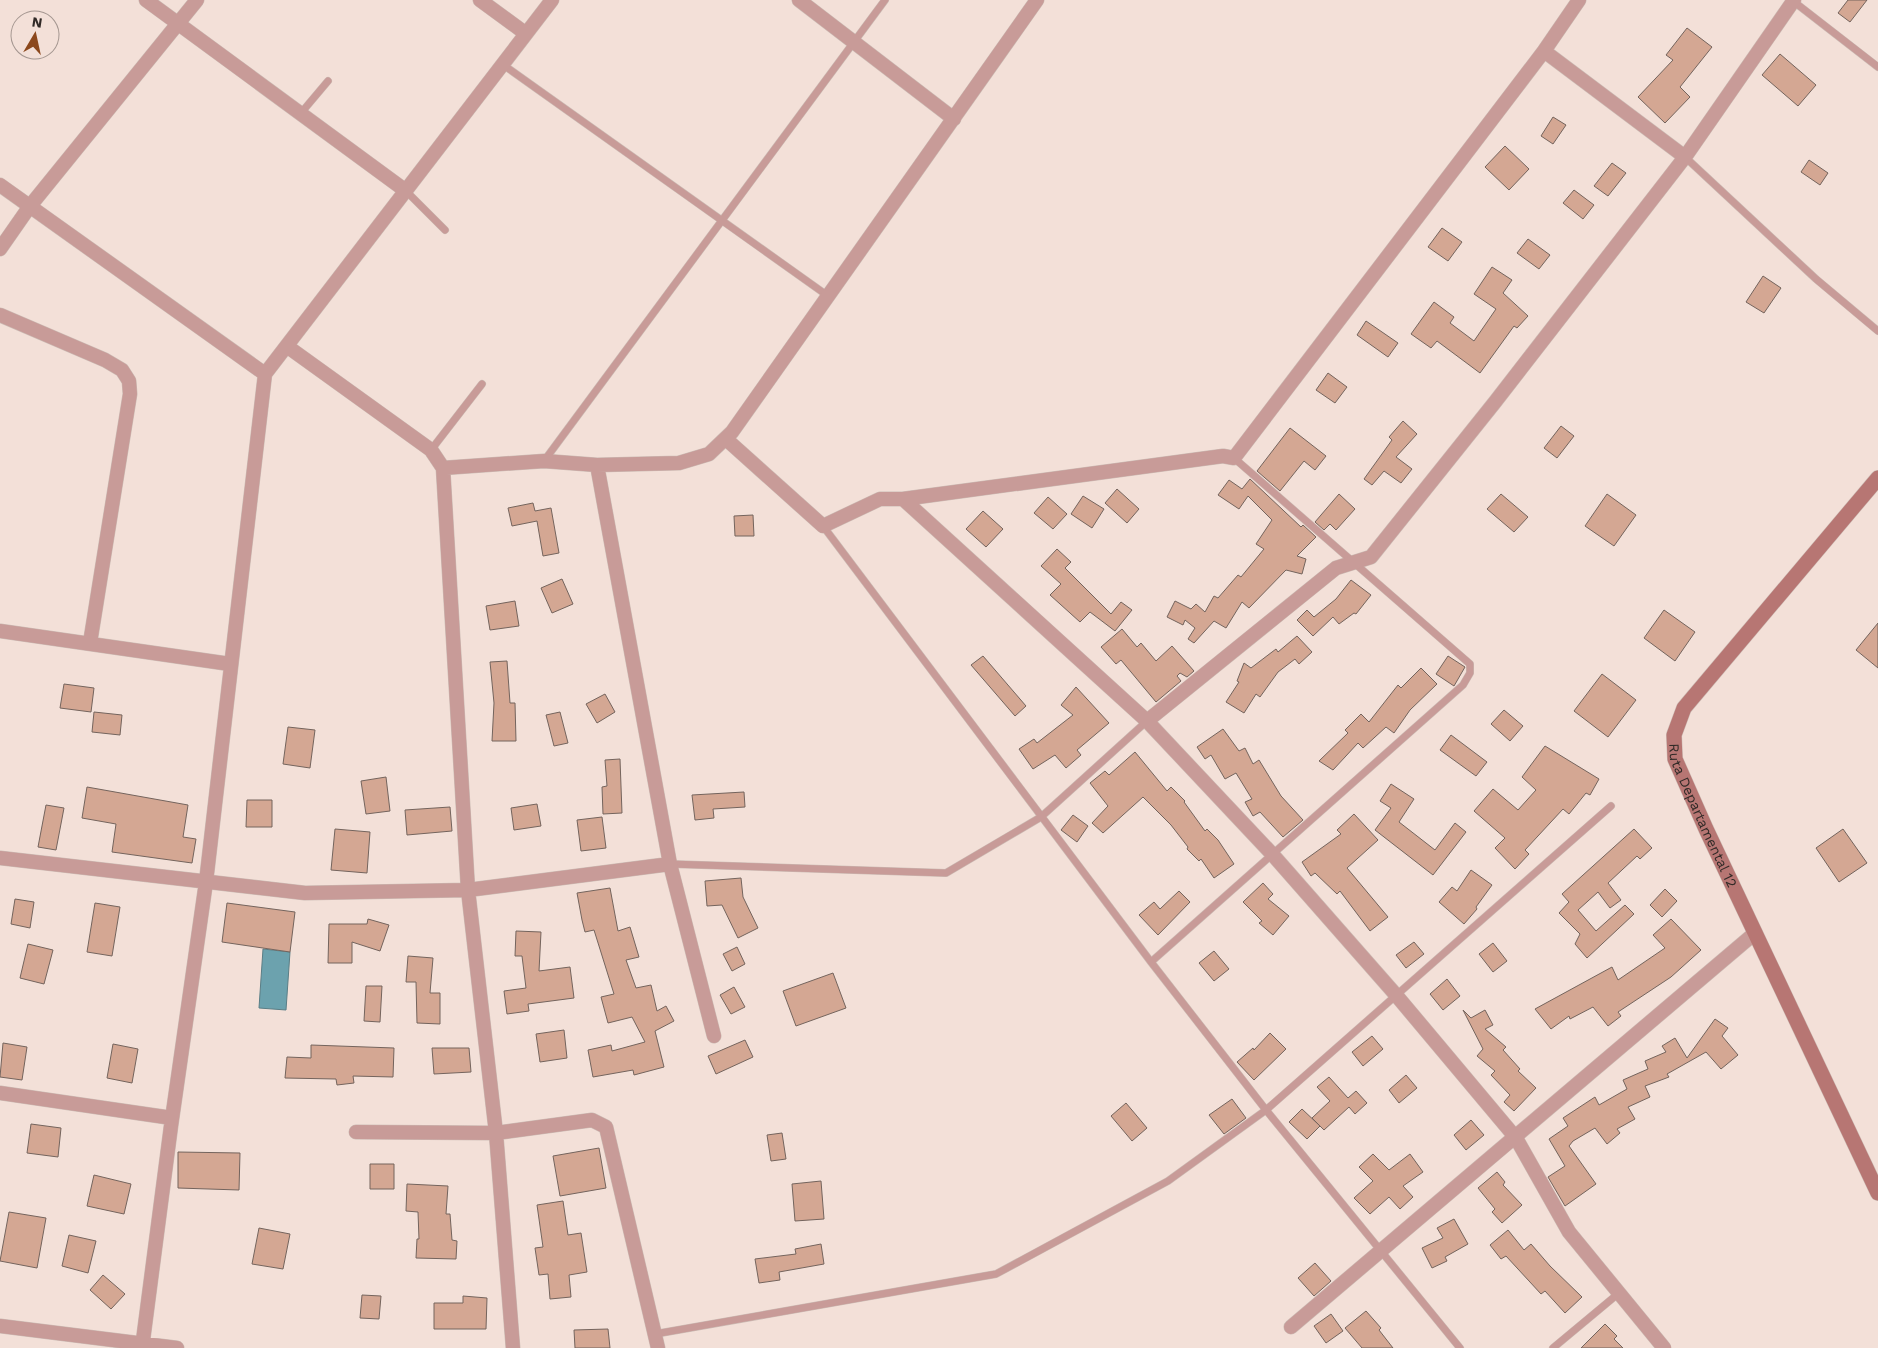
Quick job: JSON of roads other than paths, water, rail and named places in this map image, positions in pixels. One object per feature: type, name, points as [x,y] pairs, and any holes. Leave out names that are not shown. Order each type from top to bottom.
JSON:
[{"type":"main road","name":"Ruta Departamental 12","points":[[1878,478],[1684,708],[1674,735],[1675,759],[1878,1193]]},
{"type":"street","points":[[146,0],[180,23],[406,191]]},
{"type":"street","points":[[0,249],[30,206],[197,0]]},
{"type":"street","points":[[480,0],[525,33]]},
{"type":"street","points":[[142,1346],[206,882],[230,664],[266,374],[288,348],[525,33],[552,0]]},
{"type":"street","points":[[799,0],[954,119]]},
{"type":"street","points":[[443,468],[544,461],[597,465],[679,463],[709,454],[726,439],[1038,0]]},
{"type":"street","points":[[726,439],[823,526],[880,499],[903,499],[1223,456],[1234,458],[1544,51],[1579,0]]},
{"type":"street","points":[[1146,721],[1336,568],[1354,564],[1371,557],[1495,402],[1685,157],[1793,1]]},
{"type":"street","points":[[1544,51],[1685,157]]},
{"type":"street","points":[[0,185],[266,374]]},
{"type":"street","points":[[0,315],[105,360],[122,370],[130,381],[130,394],[90,643]]},
{"type":"street","points":[[288,348],[430,450],[443,468],[468,890],[496,1133],[513,1348]]},
{"type":"street","points":[[597,465],[670,864],[714,1036]]},
{"type":"street","points":[[903,499],[1146,721],[1273,855],[1396,995],[1516,1138],[1569,1232],[1664,1348]]},
{"type":"street","points":[[0,631],[230,664]]},
{"type":"street","points":[[0,858],[305,893],[468,890],[670,864]]},
{"type":"street","points":[[1291,1327],[1516,1138],[1755,933]]},
{"type":"street","points":[[0,1093],[172,1118]]},
{"type":"street","points":[[356,1132],[496,1133],[592,1120],[606,1127],[657,1341]]},
{"type":"street","points":[[0,1326],[142,1346],[177,1348]]},
{"type":"lane","points":[[544,461],[885,0]]},
{"type":"lane","points":[[1793,1],[1878,67]]},
{"type":"lane","points":[[502,64],[828,296]]},
{"type":"lane","points":[[301,113],[328,81]]},
{"type":"lane","points":[[1685,157],[1816,279],[1878,331]]},
{"type":"lane","points":[[406,191],[446,230]]},
{"type":"lane","points":[[430,450],[482,384]]},
{"type":"lane","points":[[1151,962],[1463,686],[1470,673],[1470,664],[1234,458]]},
{"type":"lane","points":[[823,526],[1151,962],[1266,1110],[1460,1348]]},
{"type":"lane","points":[[670,864],[946,873],[1041,817],[1146,721]]},
{"type":"lane","points":[[657,1341],[996,1274],[1168,1181],[1266,1110],[1610,806]]},
{"type":"lane","points":[[1553,1348],[1619,1293]]},
{"type":"water","points":[[263,949],[290,952],[286,1010],[259,1008]]}]
